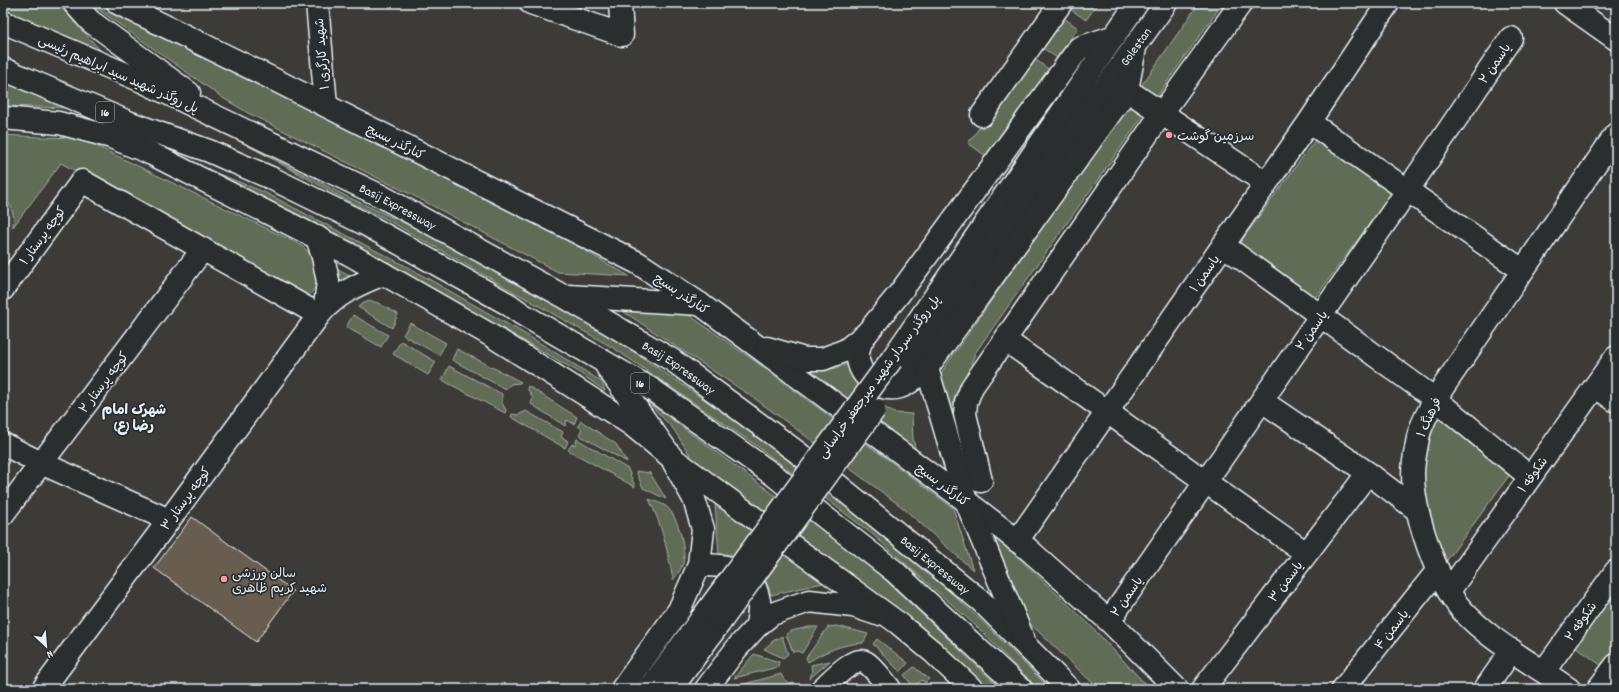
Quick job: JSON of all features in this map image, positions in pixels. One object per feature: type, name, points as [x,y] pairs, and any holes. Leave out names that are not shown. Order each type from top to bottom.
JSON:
[{"type":"main road","points":[[74,3],[90,21],[235,126]]},
{"type":"main road","name":"کنارگذر بسیج","points":[[118,3],[326,105],[638,263],[700,304],[966,501],[1017,541],[1109,621],[1176,689]]},
{"type":"main road","name":"شهید کارگری ۱","points":[[317,3],[326,105]]},
{"type":"main road","points":[[530,3],[622,35],[620,3]]},
{"type":"main road","points":[[982,115],[1061,3]]},
{"type":"main road","name":"Golestan","points":[[1099,59],[1137,3]]},
{"type":"main road","name":"Golestan","points":[[1123,80],[1135,48],[1166,3]]},
{"type":"main road","points":[[980,481],[965,414],[966,402],[972,387],[1162,113],[1241,3]]},
{"type":"main road","name":"یاسمن ۱","points":[[1017,541],[1309,122],[1388,3]]},
{"type":"main road","points":[[1565,3],[1616,39]]},
{"type":"main road","name":"پل روگذر شهید سید ابراهیم رئیسی","points":[[3,22],[142,81],[235,126]]},
{"type":"main road","points":[[1115,36],[1080,48],[899,294],[866,333],[860,343],[858,354],[859,365],[864,375],[873,383],[883,388],[895,388],[906,385],[927,368],[1123,80],[1162,113],[1266,184]]},
{"type":"main road","name":"یاسمن ۲","points":[[1109,621],[1407,191],[1511,38]]},
{"type":"main road","name":"پل روگذر سردار شهید میرجعفر خراسانی","points":[[897,365],[1099,59]]},
{"type":"main road","name":"16","points":[[3,69],[128,122],[209,152],[271,178],[366,224],[508,304],[522,314],[651,389],[775,476],[894,571],[1021,689]]},
{"type":"main road","name":"پل روگذر سردار شهید میرجعفر خراسانی","points":[[649,689],[714,616],[897,365],[1123,80]]},
{"type":"main road","points":[[3,118],[59,123],[111,137],[150,153],[317,237],[487,333],[632,425],[672,458],[898,623],[934,652],[972,689]]},
{"type":"main road","points":[[1309,122],[1522,270]]},
{"type":"main road","name":"Basij Expressway","points":[[235,126],[381,196],[563,296],[672,360],[797,452],[981,601],[1069,689]]},
{"type":"main road","name":"فرهنگ ۱","points":[[1569,689],[1479,626],[1461,609],[1449,591],[1431,554],[1417,510],[1413,474],[1418,436],[1435,399],[1616,134]]},
{"type":"main road","name":"کوچه پرستار ۱","points":[[3,289],[82,181],[203,249]]},
{"type":"main road","points":[[317,237],[328,281],[322,311]]},
{"type":"main road","points":[[1223,245],[1435,399],[1530,477]]},
{"type":"main road","points":[[203,249],[322,311]]},
{"type":"main road","name":"کوچه پرستار ۲","points":[[3,514],[203,249]]},
{"type":"main road","points":[[322,311],[355,286],[384,274]]},
{"type":"main road","points":[[563,296],[700,304]]},
{"type":"main road","name":"کوچه پرستار ۳","points":[[43,689],[322,311]]},
{"type":"main road","points":[[753,344],[805,359],[823,359],[846,350],[866,333]]},
{"type":"main road","points":[[1005,340],[1108,411],[1306,553]]},
{"type":"main road","name":"شکوفه ۱","points":[[1449,591],[1616,358]]},
{"type":"main road","points":[[601,360],[672,458],[694,499],[703,529],[700,565],[679,610],[622,689]]},
{"type":"main road","points":[[927,368],[966,501],[1026,646]]},
{"type":"main road","points":[[1595,386],[1616,401]]},
{"type":"main road","points":[[1262,401],[1368,473],[1417,510]]},
{"type":"main road","points":[[3,444],[41,463],[169,520]]},
{"type":"main road","name":"یاسمن ۳","points":[[1203,689],[1368,473]]},
{"type":"main road","points":[[700,565],[718,565],[738,569],[752,579],[759,601],[757,626]]},
{"type":"main road","name":"یاسمن ۴","points":[[1343,689],[1438,570]]},
{"type":"main road","name":"شکوفه ۲","points":[[1544,671],[1616,571]]},
{"type":"main road","points":[[706,689],[737,648],[757,626],[772,614],[809,602],[853,606],[898,623]]},
{"type":"main road","name":"پل روگذر سردار شهید میرجعفر خراسانی","points":[[671,689],[714,616]]},
{"type":"main road","points":[[1485,689],[1512,650]]},
{"type":"main road","points":[[822,689],[852,662],[859,660],[866,662],[890,689]]},
{"type":"main road","points":[[1598,689],[1616,665]]},
{"type":"shaded area","points":[[3,195],[11,207],[14,218],[13,227],[3,240]]},
{"type":"green space","points":[[3,3],[57,3],[103,53],[3,11]]},
{"type":"green space","points":[[89,3],[381,143],[570,242],[629,276],[558,272],[412,195],[248,113],[223,98]]},
{"type":"green space","points":[[1074,3],[1098,3],[1086,20],[1070,9]]},
{"type":"green space","points":[[1199,3],[1223,3],[975,353],[963,387],[962,426],[949,430],[938,377]]},
{"type":"green space","points":[[1061,16],[1078,28],[1057,58],[1040,46]]},
{"type":"green space","points":[[1032,57],[1051,71],[987,157],[968,143]]},
{"type":"green space","points":[[3,81],[68,108],[3,106]]},
{"type":"green space","points":[[3,135],[80,138],[301,245],[306,249],[312,258],[318,284],[306,300],[61,163],[13,227],[14,218],[11,207],[3,195]]},
{"type":"green space","points":[[1318,136],[1394,190],[1315,298],[1239,244]]},
{"type":"green space","points":[[247,145],[348,197],[446,242],[621,343],[762,439],[877,527],[980,619],[1050,689],[1038,689],[975,625],[872,534],[757,446],[615,349],[384,218],[346,200]]},
{"type":"green space","points":[[201,167],[264,192],[413,270],[525,334],[577,366],[602,382],[605,391],[577,371],[410,276]]},
{"type":"green space","points":[[335,268],[353,278],[335,288]]},
{"type":"green space","points":[[370,301],[378,303],[398,314],[392,328],[358,307]]},
{"type":"green space","points":[[615,306],[686,313],[759,364],[953,508],[973,570],[902,507],[754,398]]},
{"type":"green space","points":[[353,315],[388,335],[381,347],[346,327]]},
{"type":"green space","points":[[410,323],[446,343],[439,355],[403,335]]},
{"type":"green space","points":[[401,341],[436,362],[428,375],[393,354]]},
{"type":"green space","points":[[457,349],[521,382],[511,384],[505,389],[452,360]]},
{"type":"green space","points":[[853,362],[851,373],[852,378],[870,399],[894,413],[912,414],[913,439],[918,459],[802,371],[837,368]]},
{"type":"green space","points":[[449,366],[502,394],[502,403],[506,410],[505,413],[442,380]]},
{"type":"green space","points":[[528,386],[577,417],[574,424],[567,420],[565,426],[531,404],[533,398],[527,388]]},
{"type":"green space","points":[[648,402],[844,546],[888,582],[1001,689],[984,689],[946,651],[700,471],[674,430]]},
{"type":"green space","points":[[526,411],[563,432],[561,437],[568,441],[565,448],[511,417],[512,414],[518,415]]},
{"type":"green space","points":[[1434,412],[1511,473],[1445,563],[1426,516],[1422,481],[1423,452]]},
{"type":"green space","points":[[581,421],[616,444],[627,462],[579,435],[582,429],[578,426]]},
{"type":"green space","points":[[577,439],[628,469],[635,487],[568,450],[572,444],[575,445]]},
{"type":"green space","points":[[636,471],[650,473],[666,499],[643,488]]},
{"type":"green space","points":[[649,499],[668,508],[678,525],[684,558],[678,573],[673,580],[664,539],[658,519]]},
{"type":"green space","points":[[715,504],[827,582],[771,595],[760,570],[745,557],[731,554],[719,554]]},
{"type":"green space","points":[[983,525],[1089,624],[1150,689],[1099,689],[1024,618]]},
{"type":"green space","points":[[1616,583],[1616,655],[1606,669],[1572,644]]},
{"type":"green space","points":[[837,626],[868,634],[863,643],[834,649],[808,662],[806,658],[828,627]]},
{"type":"green space","points":[[809,627],[818,627],[802,653],[797,651],[793,652],[786,634],[791,631]]},
{"type":"green space","points":[[782,636],[788,654],[783,658],[764,649],[773,641]]},
{"type":"green space","points":[[877,639],[908,663],[900,672],[873,644]]},
{"type":"green space","points":[[754,654],[779,662],[778,667],[734,678]]},
{"type":"green space","points":[[830,661],[809,679],[812,673],[811,665]]},
{"type":"green space","points":[[914,667],[929,679],[925,683],[922,680],[917,684],[920,688],[919,689],[915,689],[904,675]]},
{"type":"green space","points":[[781,674],[788,684],[799,687],[797,689],[731,689],[733,687]]},
{"type":"building","name":"سالن ورزشی شهید کریم ظاهری","points":[[192,517],[293,591],[256,642],[154,568]]},
{"type":"place","name":"سرزمین گوشت","points":[[1169,135]]},
{"type":"place","name":"سالن ورزشی شهید کریم ظاهری","points":[[224,579]]},
{"type":"district","name":"شهرک امام رضا (ع)","points":[[134,418]]}]
